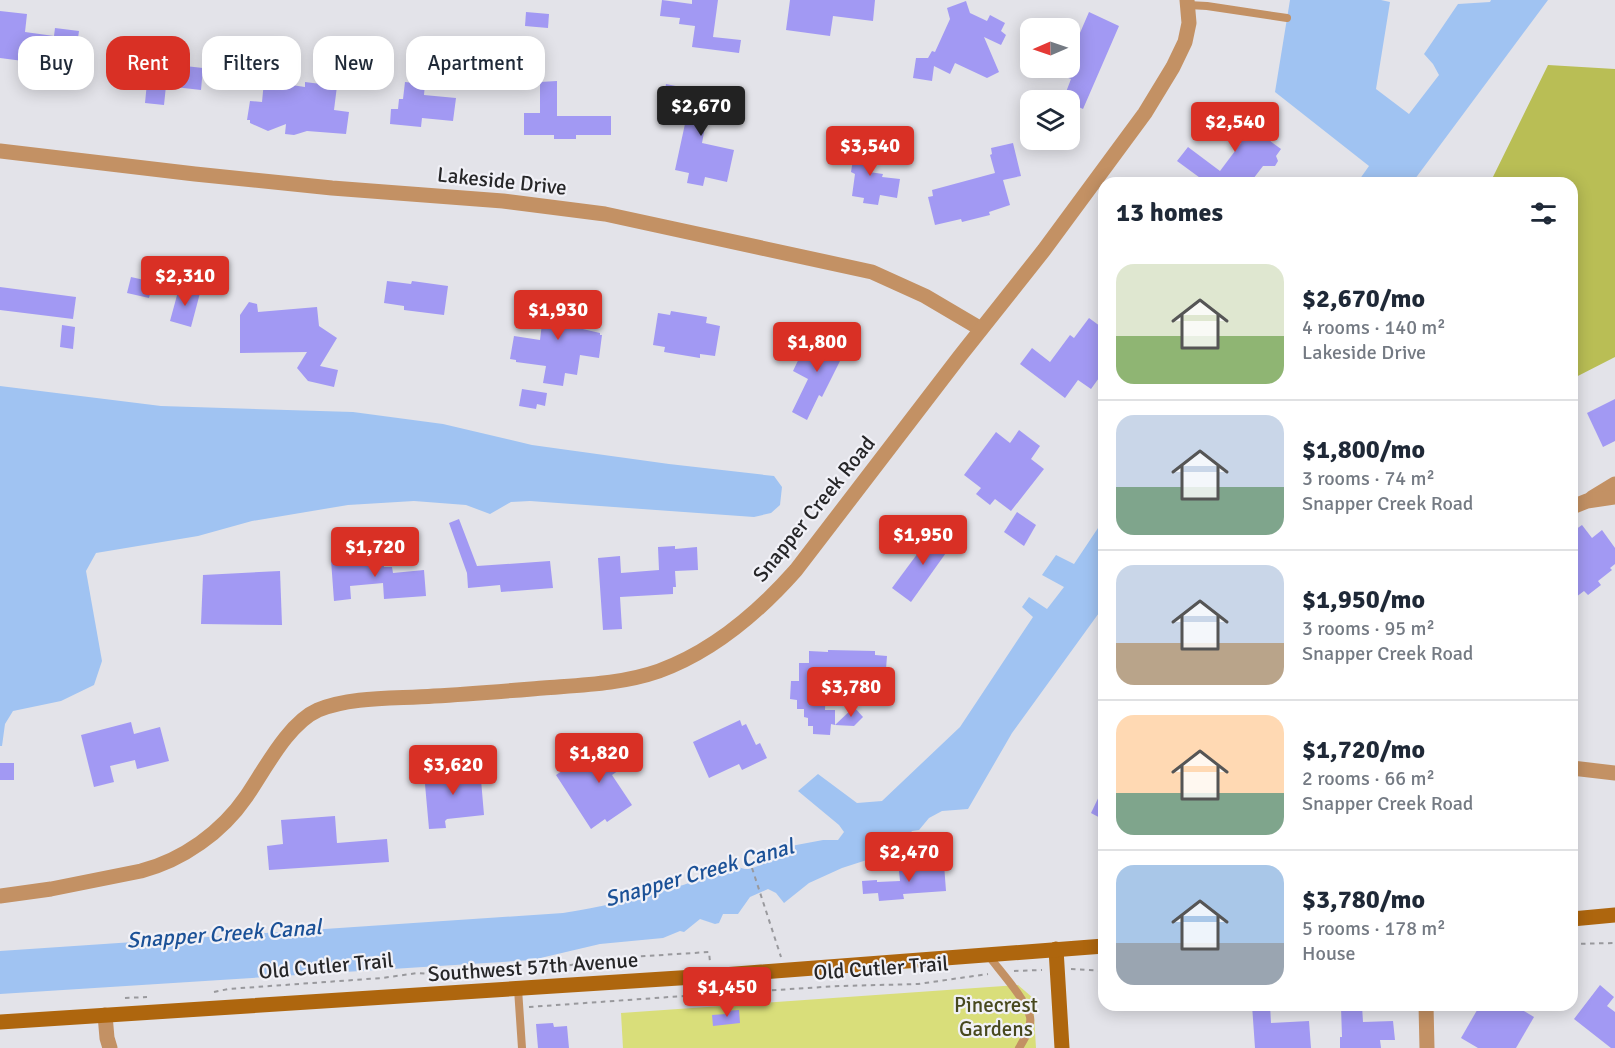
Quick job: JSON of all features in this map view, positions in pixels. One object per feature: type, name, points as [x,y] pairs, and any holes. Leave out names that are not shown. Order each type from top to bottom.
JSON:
[{"type":"main road","points":[[1578,918],[1615,915]]},
{"type":"main road","name":"Southwest 57th Avenue","points":[[0,1022],[785,971],[1098,946]]},
{"type":"main road","points":[[1056,949],[1062,1048]]},
{"type":"street","name":"Snapper Creek Road","points":[[0,896],[51,889],[141,871],[161,865],[183,854],[203,840],[236,810],[293,729],[307,716],[323,708],[360,700],[478,694],[612,682],[659,670],[734,631],[796,570],[981,328],[1044,250],[1145,113],[1181,51],[1187,34],[1187,2]]},
{"type":"street","name":"Lakeside Drive","points":[[0,151],[183,173],[332,188],[511,202],[605,214],[872,272],[925,296],[981,328]]},
{"type":"street","points":[[1578,505],[1615,484]]},
{"type":"street","points":[[1587,501],[1615,497]]},
{"type":"street","points":[[1578,769],[1615,773]]},
{"type":"street","points":[[1426,1011],[1427,1048]]},
{"type":"street","points":[[105,1015],[107,1045]]},
{"type":"lane","points":[[1187,2],[1287,18]]},
{"type":"lane","points":[[987,954],[1020,997],[1030,1018],[1019,1048]]},
{"type":"lane","points":[[518,989],[522,1048]]},
{"type":"path","points":[[752,868],[785,971]]},
{"type":"path","points":[[1578,944],[1615,943]]},
{"type":"path","points":[[532,972],[614,958],[709,952],[710,969]]},
{"type":"path","points":[[1075,969],[1098,971]]},
{"type":"path","points":[[1008,972],[1032,970]]},
{"type":"path","name":"Old Cutler Trail","points":[[210,993],[228,989],[382,978],[418,973],[464,976]]},
{"type":"path","name":"Old Cutler Trail","points":[[525,1007],[839,986],[918,984],[990,974]]},
{"type":"path","points":[[711,984],[712,994]]},
{"type":"path","points":[[121,998],[149,997]]},
{"type":"green space","points":[[1548,65],[1615,69],[1615,357],[1578,376],[1578,177],[1493,177]]},
{"type":"green space","name":"Pinecrest Gardens","points":[[1018,985],[1033,998],[1036,1048],[623,1048],[621,1013]]},
{"type":"water","points":[[1290,0],[1381,0],[1390,2],[1376,89],[1409,114],[1439,75],[1424,54],[1458,4],[1490,2],[1491,0],[1548,0],[1416,177],[1361,177],[1369,166],[1275,92]]},
{"type":"water","points":[[0,386],[161,406],[353,412],[443,424],[532,445],[774,476],[782,487],[780,505],[771,513],[754,517],[530,501],[511,502],[490,514],[466,505],[414,501],[348,505],[252,521],[198,536],[96,553],[86,571],[102,661],[94,685],[61,701],[13,711],[5,724],[2,746],[0,746]]},
{"type":"water","points":[[1098,528],[1098,614],[1012,733],[968,809],[942,811],[929,818],[919,830],[912,831],[906,839],[894,842],[876,857],[842,868],[809,883],[784,903],[776,893],[768,889],[750,897],[738,914],[723,914],[719,923],[715,924],[700,919],[684,932],[680,931],[663,938],[600,944],[532,960],[0,994],[0,951],[563,913],[617,902],[646,887],[683,885],[704,877],[726,862],[731,861],[739,867],[748,869],[760,865],[764,857],[775,849],[823,840],[838,840],[844,832],[839,825],[798,791],[818,774],[857,803],[882,801],[960,727],[1033,617],[1022,607],[1029,597],[1047,609],[1064,587],[1042,575],[1056,555],[1074,564]]},
{"type":"building","points":[[662,0],[692,4],[692,0],[718,0],[713,37],[741,40],[739,53],[692,47],[695,26],[679,24],[680,18],[660,16]]},
{"type":"building","points":[[790,0],[875,0],[873,21],[833,16],[830,36],[786,30]]},
{"type":"building","points":[[966,1],[970,13],[987,21],[990,15],[1005,23],[1001,31],[1006,35],[1001,45],[984,37],[999,72],[987,78],[955,63],[950,74],[934,66],[932,81],[913,78],[916,58],[928,58],[932,51],[935,52],[950,19],[947,8]]},
{"type":"building","points":[[0,11],[27,14],[25,32],[54,36],[18,36],[18,60],[0,58]]},
{"type":"building","points":[[526,12],[549,14],[548,28],[525,26]]},
{"type":"building","points":[[1089,12],[1119,26],[1083,109],[1080,108],[1080,90],[1067,90],[1071,79],[1068,78],[1080,78],[1080,33]]},
{"type":"building","points":[[55,28],[79,31],[78,36],[54,36]]},
{"type":"building","points":[[190,67],[202,68],[201,90],[190,89]]},
{"type":"building","points":[[557,81],[557,116],[611,116],[611,135],[576,135],[576,139],[554,139],[554,135],[524,135],[524,113],[540,113],[540,90],[545,90],[545,82]]},
{"type":"building","points":[[305,82],[313,83],[313,90],[336,90],[334,110],[349,112],[346,134],[307,131],[294,135],[285,134],[286,124],[268,131],[247,120],[250,101],[262,102],[263,90],[301,90],[301,86],[305,87]]},
{"type":"building","points":[[405,82],[406,90],[424,90],[424,95],[456,98],[453,121],[422,118],[421,127],[390,124],[391,109],[398,109],[399,99],[403,99]]},
{"type":"building","points":[[666,84],[690,89],[689,93],[732,102],[728,121],[707,116],[702,143],[734,150],[727,182],[705,177],[703,186],[687,183],[689,173],[675,170],[688,110],[670,105],[671,97],[664,96]]},
{"type":"building","points":[[146,90],[166,90],[164,105],[145,103]]},
{"type":"building","points":[[1220,105],[1244,123],[1246,120],[1281,149],[1276,156],[1278,161],[1275,166],[1263,166],[1255,177],[1199,177],[1177,161],[1188,147],[1220,171],[1241,143],[1209,119]]},
{"type":"building","points":[[856,141],[873,143],[869,172],[883,174],[882,177],[900,179],[897,198],[880,195],[878,205],[863,203],[864,198],[852,196],[855,174],[851,172]]},
{"type":"building","points":[[1013,143],[1021,176],[1003,180],[1010,205],[989,212],[990,215],[962,222],[961,219],[935,225],[928,197],[933,196],[932,190],[995,173],[990,155],[992,154],[991,148]]},
{"type":"building","points":[[131,277],[153,282],[149,298],[127,293]]},
{"type":"building","points":[[387,281],[411,284],[412,281],[448,286],[444,315],[404,310],[404,306],[384,303]]},
{"type":"building","points":[[0,287],[76,297],[73,319],[0,310]]},
{"type":"building","points":[[179,288],[200,293],[191,327],[170,321]]},
{"type":"building","points":[[547,291],[579,296],[574,327],[602,335],[599,358],[580,355],[577,375],[565,373],[563,386],[543,383],[546,366],[510,359],[514,336],[540,340]]},
{"type":"building","points":[[249,302],[257,304],[258,312],[317,307],[319,326],[337,338],[320,366],[338,370],[334,387],[308,381],[297,368],[307,352],[240,353],[240,315]]},
{"type":"building","points":[[671,311],[707,317],[706,323],[720,326],[715,356],[700,354],[700,358],[664,352],[665,347],[653,345],[658,313],[670,315]]},
{"type":"building","points":[[1089,318],[1098,325],[1098,379],[1091,389],[1078,380],[1065,398],[1020,364],[1032,348],[1050,362],[1070,335],[1074,338]]},
{"type":"building","points":[[62,325],[75,327],[73,349],[60,347]]},
{"type":"building","points":[[827,334],[848,345],[822,397],[819,395],[807,420],[792,412],[808,379],[793,371],[805,346],[818,352]]},
{"type":"building","points":[[522,389],[547,393],[545,406],[537,404],[536,409],[519,406]]},
{"type":"building","points":[[1615,399],[1615,441],[1603,447],[1587,413]]},
{"type":"building","points":[[1019,430],[1040,446],[1031,459],[1044,469],[1011,511],[995,499],[990,505],[976,494],[981,488],[964,475],[996,432],[1010,443]]},
{"type":"building","points":[[1017,512],[1036,525],[1024,546],[1004,532]]},
{"type":"building","points":[[459,519],[477,566],[550,561],[553,588],[501,592],[500,585],[468,588],[467,573],[449,523]]},
{"type":"building","points":[[1582,525],[1592,538],[1602,530],[1615,548],[1615,564],[1610,568],[1612,570],[1598,581],[1601,585],[1588,595],[1584,591],[1578,596],[1578,528]]},
{"type":"building","points":[[935,530],[953,543],[911,602],[892,588]]},
{"type":"building","points":[[675,546],[675,549],[697,547],[698,570],[675,571],[676,587],[673,587],[673,594],[620,597],[622,629],[603,630],[598,558],[620,556],[621,573],[659,570],[658,547]]},
{"type":"building","points":[[382,554],[384,567],[392,567],[393,573],[424,570],[426,596],[384,599],[383,583],[350,586],[351,599],[334,601],[331,560]]},
{"type":"building","points":[[280,571],[282,625],[201,624],[203,575]]},
{"type":"building","points":[[828,650],[875,651],[875,655],[887,656],[886,669],[875,669],[874,681],[870,680],[870,683],[826,682],[825,710],[835,710],[835,725],[831,724],[830,735],[813,734],[813,726],[808,726],[808,718],[804,717],[804,709],[797,709],[797,700],[790,699],[791,681],[799,681],[799,663],[809,663],[809,651],[828,652]]},
{"type":"building","points":[[854,707],[863,717],[854,726],[835,725]]},
{"type":"building","points":[[740,720],[742,726],[746,724],[756,745],[760,743],[767,758],[742,770],[739,764],[709,778],[693,742]]},
{"type":"building","points":[[131,722],[134,734],[160,727],[169,761],[137,769],[135,760],[110,766],[114,782],[94,787],[81,735]]},
{"type":"building","points":[[623,736],[638,757],[612,775],[632,805],[607,822],[605,819],[591,829],[556,775],[572,764],[576,769]]},
{"type":"building","points":[[0,763],[14,763],[14,780],[0,780]]},
{"type":"building","points":[[480,768],[484,815],[447,819],[446,828],[429,829],[424,773]]},
{"type":"building","points":[[1098,798],[1098,817],[1091,813]]},
{"type":"building","points":[[335,816],[337,843],[387,839],[389,862],[269,870],[267,846],[283,844],[281,820]]},
{"type":"building","points":[[944,864],[946,891],[903,894],[904,899],[879,901],[878,893],[863,894],[862,881],[900,881],[899,871],[903,867]]},
{"type":"building","points":[[1600,985],[1614,997],[1607,1006],[1615,1012],[1615,1048],[1611,1048],[1574,1019]]},
{"type":"building","points":[[739,1010],[740,1023],[713,1026],[712,1015]]},
{"type":"building","points":[[1252,1011],[1270,1011],[1271,1023],[1309,1021],[1311,1048],[1255,1048]]},
{"type":"building","points":[[1341,1011],[1362,1011],[1363,1022],[1393,1021],[1395,1040],[1380,1040],[1381,1048],[1340,1048],[1340,1037],[1342,1037]]},
{"type":"building","points":[[1477,1011],[1524,1011],[1534,1017],[1516,1048],[1478,1048],[1461,1038]]},
{"type":"building","points":[[553,1023],[554,1027],[567,1026],[569,1048],[538,1048],[536,1024]]},
{"type":"water label","name":"Snapper Creek Canal","points":[[699,872]]},
{"type":"water label","name":"Snapper Creek Canal","points":[[224,933]]}]
